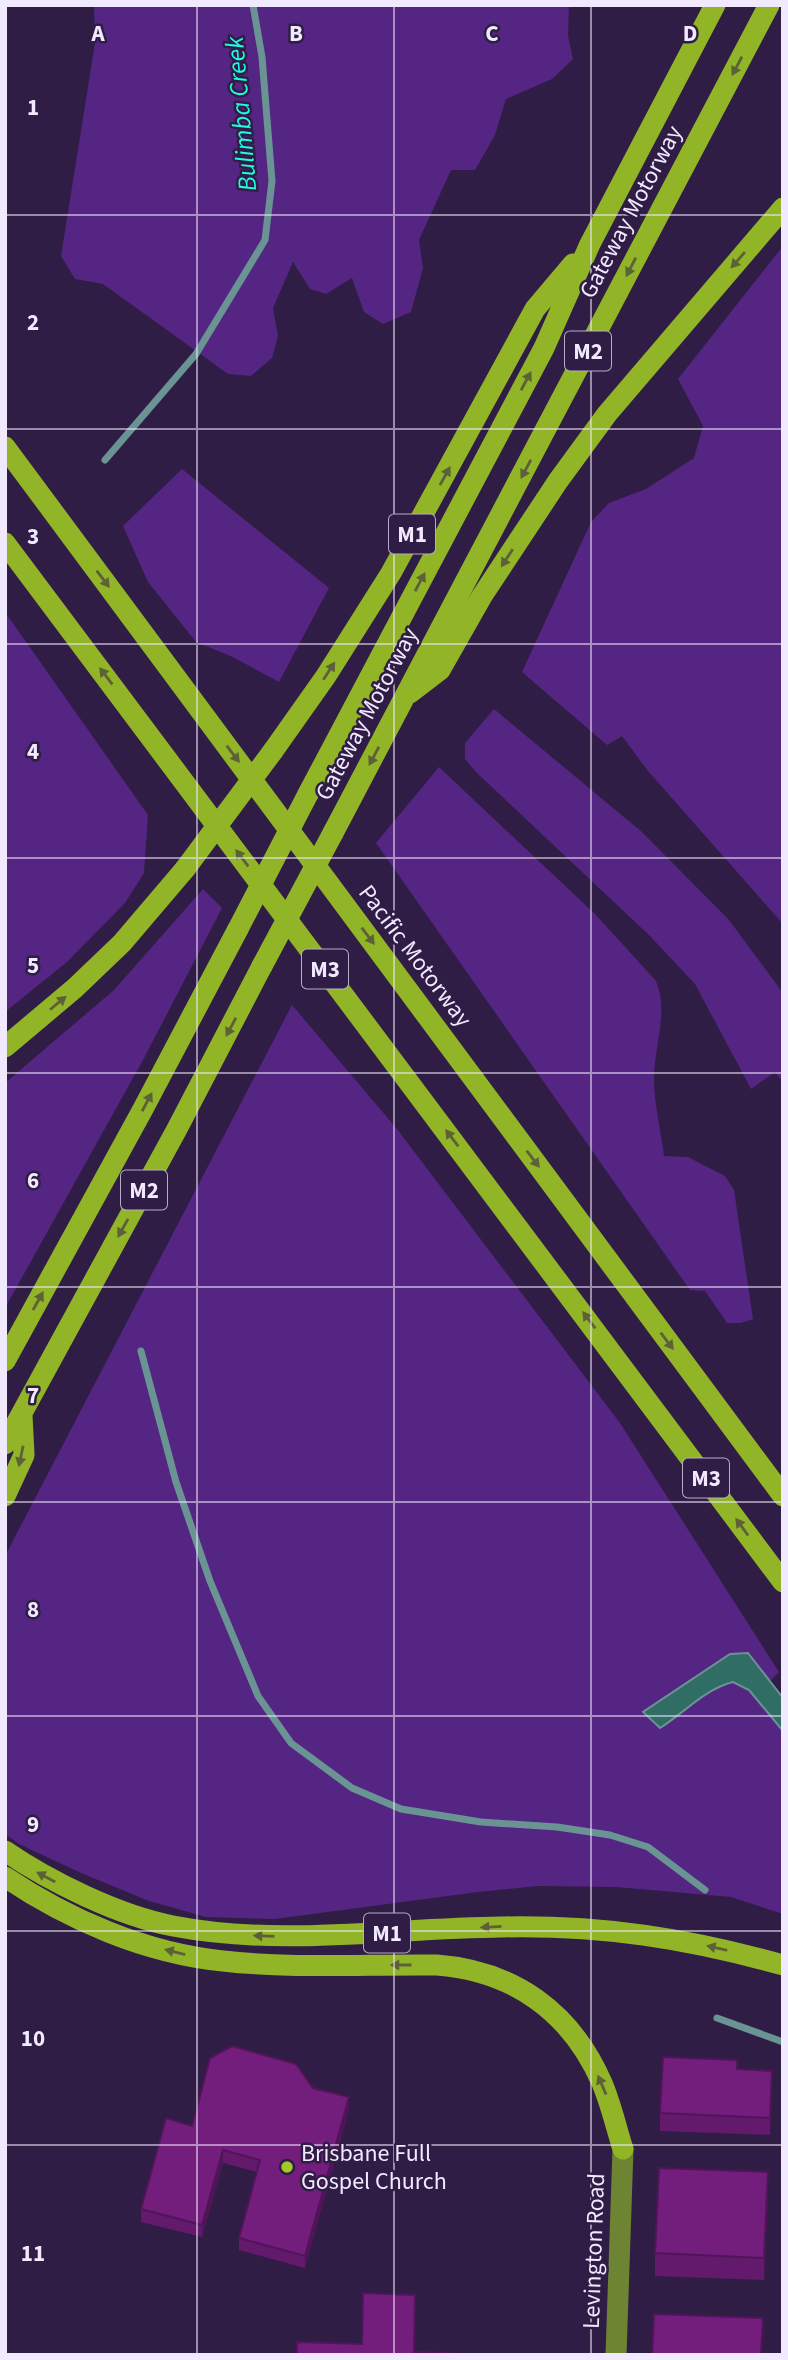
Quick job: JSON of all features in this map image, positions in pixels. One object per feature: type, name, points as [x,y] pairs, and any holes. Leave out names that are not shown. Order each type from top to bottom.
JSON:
[{"type":"highway","name":"Gateway Motorway","points":[[5,1361],[144,1109],[544,348],[590,244],[715,5]]},
{"type":"highway","name":"Gateway Motorway","points":[[5,1444],[177,1129],[769,5]]},
{"type":"highway","points":[[406,696],[440,670],[496,576],[558,481],[607,414],[783,208]]},
{"type":"highway","name":"M1","points":[[5,1047],[75,988],[122,943],[185,869],[273,751],[326,676],[391,573],[535,309],[590,244]]},
{"type":"highway","name":"Pacific Motorway","points":[[5,447],[783,1496]]},
{"type":"highway","name":"M3","points":[[5,543],[783,1582]]},
{"type":"highway","points":[[5,1496],[24,1455],[22,1413]]},
{"type":"highway","name":"M1","points":[[5,1851],[40,1874],[103,1902],[170,1926],[202,1931],[299,1937],[499,1927],[617,1930],[675,1938],[783,1965]]},
{"type":"highway","points":[[5,1877],[45,1902],[103,1930],[176,1953],[262,1965],[447,1965],[500,1978],[537,1999],[553,2012],[578,2040],[602,2083],[624,2149]]},
{"type":"street","name":"Levington Road","points":[[615,2355],[624,2149]]},
{"type":"shaded area","points":[[94,5],[569,5],[568,36],[573,59],[552,79],[506,99],[495,135],[475,170],[451,170],[419,240],[423,268],[411,312],[383,324],[364,312],[352,278],[326,294],[310,289],[293,262],[273,308],[278,336],[272,358],[251,376],[228,374],[103,284],[75,279],[61,256],[95,43]]},
{"type":"shaded area","points":[[783,246],[783,924],[648,771],[622,736],[607,745],[522,672],[591,522],[609,503],[646,489],[694,458],[703,426],[678,379]]},
{"type":"shaded area","points":[[182,469],[329,588],[279,682],[233,657],[196,642],[148,582],[123,526]]},
{"type":"shaded area","points":[[5,612],[148,815],[144,873],[125,903],[67,962],[5,1012]]},
{"type":"shaded area","points":[[494,709],[642,832],[729,920],[783,993],[783,1082],[775,1072],[751,1089],[695,984],[650,936],[465,759],[465,743]]},
{"type":"shaded area","points":[[439,767],[596,915],[656,981],[660,993],[661,1017],[654,1088],[664,1156],[688,1157],[725,1176],[734,1190],[753,1319],[741,1323],[727,1323],[705,1291],[690,1290],[376,843]]},
{"type":"shaded area","points":[[203,889],[222,908],[143,1060],[5,1308],[5,1083],[114,990]]},
{"type":"shaded area","points":[[292,1005],[397,1129],[620,1423],[779,1672],[770,1681],[748,1654],[660,1728],[713,1690],[733,1682],[749,1690],[783,1731],[783,1914],[731,1897],[616,1887],[538,1886],[275,1919],[206,1917],[149,1901],[81,1873],[19,1844],[5,1834],[5,1556]]},
{"type":"shaded area","points":[[748,1653],[783,1698],[783,1731],[749,1690],[733,1682],[713,1690],[660,1728],[643,1712],[730,1654]]},
{"type":"building","name":"Brisbane Full Gospel Church","points":[[232,2046],[296,2064],[313,2088],[349,2097],[305,2256],[239,2238],[260,2160],[223,2150],[202,2225],[141,2209],[166,2118],[192,2126],[210,2058]]},
{"type":"building","points":[[663,2057],[737,2060],[737,2069],[772,2071],[770,2118],[660,2113]]},
{"type":"building","points":[[659,2168],[768,2172],[764,2258],[655,2253]]},
{"type":"building","points":[[363,2293],[415,2295],[414,2352],[449,2355],[297,2355],[297,2342],[362,2344]]},
{"type":"building","points":[[654,2314],[763,2318],[761,2355],[652,2355]]},
{"type":"waterway","name":"Bulimba Creek","points":[[105,460],[196,354],[265,240],[272,181],[262,57],[253,5]]},
{"type":"waterway","points":[[141,1351],[176,1482],[210,1581],[258,1696],[291,1743],[352,1788],[401,1809],[481,1822],[557,1827],[610,1835],[648,1847],[705,1890]]},
{"type":"waterway","points":[[717,2018],[783,2042]]},
{"type":"place","name":"Brisbane Full Gospel Church","points":[[287,2167]]}]
